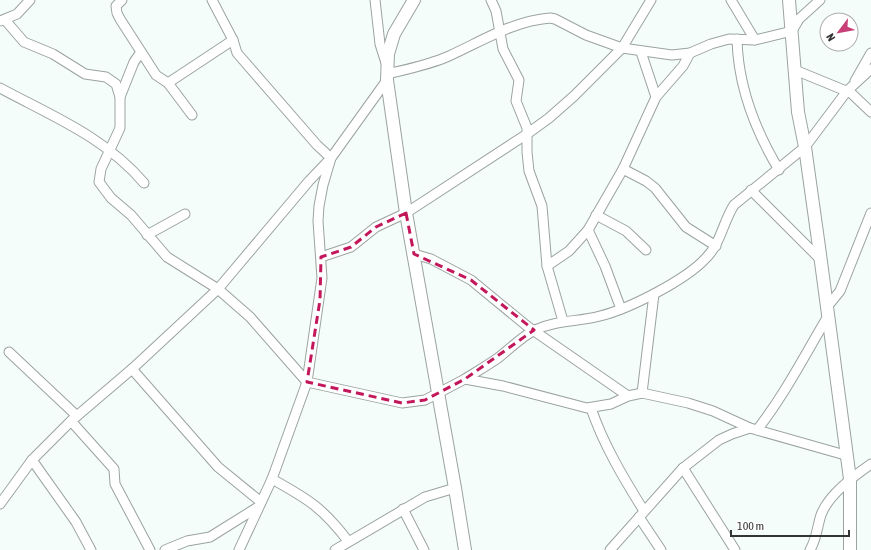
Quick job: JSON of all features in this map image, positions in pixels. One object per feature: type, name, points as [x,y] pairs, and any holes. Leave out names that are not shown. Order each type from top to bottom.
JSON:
[{"type":"street","points":[[30,0],[27,6],[17,14],[2,21],[24,42],[53,54],[85,74],[106,77],[116,84],[120,97],[120,128],[101,169],[99,182],[111,198],[131,215],[167,257],[218,289],[250,317],[306,382],[402,403],[413,403],[438,394],[498,358],[534,330],[563,321],[601,316],[621,309],[654,294],[696,268],[716,246],[728,213],[734,204],[779,170],[805,147],[850,88],[871,53]]},
{"type":"street","points":[[122,0],[116,6],[117,13],[156,75],[168,83],[192,115]]},
{"type":"street","points":[[212,0],[233,40],[237,53],[316,145],[331,158]]},
{"type":"street","points":[[375,0],[380,44],[387,74],[406,213],[456,488],[465,550]]},
{"type":"street","points":[[0,504],[32,460],[74,419],[132,369],[218,289],[309,181],[331,158],[387,74],[388,54],[394,34],[414,0]]},
{"type":"street","points":[[490,0],[496,11],[503,49],[519,80],[516,101],[528,134],[527,152],[530,171],[542,206],[547,266],[563,321]]},
{"type":"street","points":[[322,257],[351,246],[376,227],[406,213],[528,134],[574,96],[622,48],[651,0]]},
{"type":"street","points":[[731,0],[755,40]]},
{"type":"street","points":[[789,0],[798,112],[805,147],[845,455],[850,479],[850,550]]},
{"type":"street","points":[[387,74],[425,65],[448,56],[500,30],[550,18],[555,19],[586,35],[622,48],[641,52],[672,55],[690,53],[717,42],[730,39],[755,40],[792,31],[799,20],[820,0]]},
{"type":"street","points":[[737,39],[738,58],[746,94],[761,136],[779,170]]},
{"type":"street","points":[[168,83],[233,40]]},
{"type":"street","points":[[120,97],[134,62],[141,52]]},
{"type":"street","points":[[641,52],[656,97]]},
{"type":"street","points":[[547,266],[569,251],[588,230],[624,169],[656,97],[683,66],[690,53]]},
{"type":"street","points":[[850,88],[871,69]]},
{"type":"street","points":[[795,70],[850,88],[871,112]]},
{"type":"street","points":[[0,88],[95,138],[129,166],[144,183]]},
{"type":"street","points":[[239,550],[272,479],[306,382],[320,300],[322,257],[318,221],[319,206],[323,185],[331,158]]},
{"type":"street","points":[[624,169],[655,188],[686,227],[716,246]]},
{"type":"street","points":[[751,190],[820,259]]},
{"type":"street","points":[[610,550],[683,468],[719,440],[754,429],[769,415],[797,371],[827,312],[840,291],[871,213]]},
{"type":"street","points":[[147,235],[185,214]]},
{"type":"street","points":[[596,215],[626,231],[646,250]]},
{"type":"street","points":[[588,230],[605,266],[621,309]]},
{"type":"street","points":[[414,254],[431,259],[471,280],[534,330],[628,396]]},
{"type":"street","points":[[642,393],[654,294]]},
{"type":"street","points":[[9,352],[74,419],[114,469],[115,484],[150,550]]},
{"type":"street","points":[[132,369],[218,467],[260,505]]},
{"type":"street","points":[[465,379],[503,386],[591,408],[611,404],[628,396],[642,393],[700,407],[754,429],[845,455]]},
{"type":"street","points":[[591,408],[596,424],[628,486],[656,548]]},
{"type":"street","points":[[32,460],[76,522],[91,550]]},
{"type":"street","points":[[810,550],[816,540],[821,515],[825,506],[850,479],[871,464]]},
{"type":"street","points":[[683,468],[735,550]]},
{"type":"street","points":[[272,479],[314,503],[330,518],[348,541]]},
{"type":"street","points":[[335,550],[425,497],[456,488]]},
{"type":"street","points":[[165,550],[187,541],[210,538],[260,505]]},
{"type":"street","points":[[403,509],[424,550]]},
{"type":"highlighted area","points":[[406,213],[414,254],[471,280],[534,330],[465,379],[425,400],[402,403],[307,382],[320,300],[321,257],[351,247],[376,227]]}]
